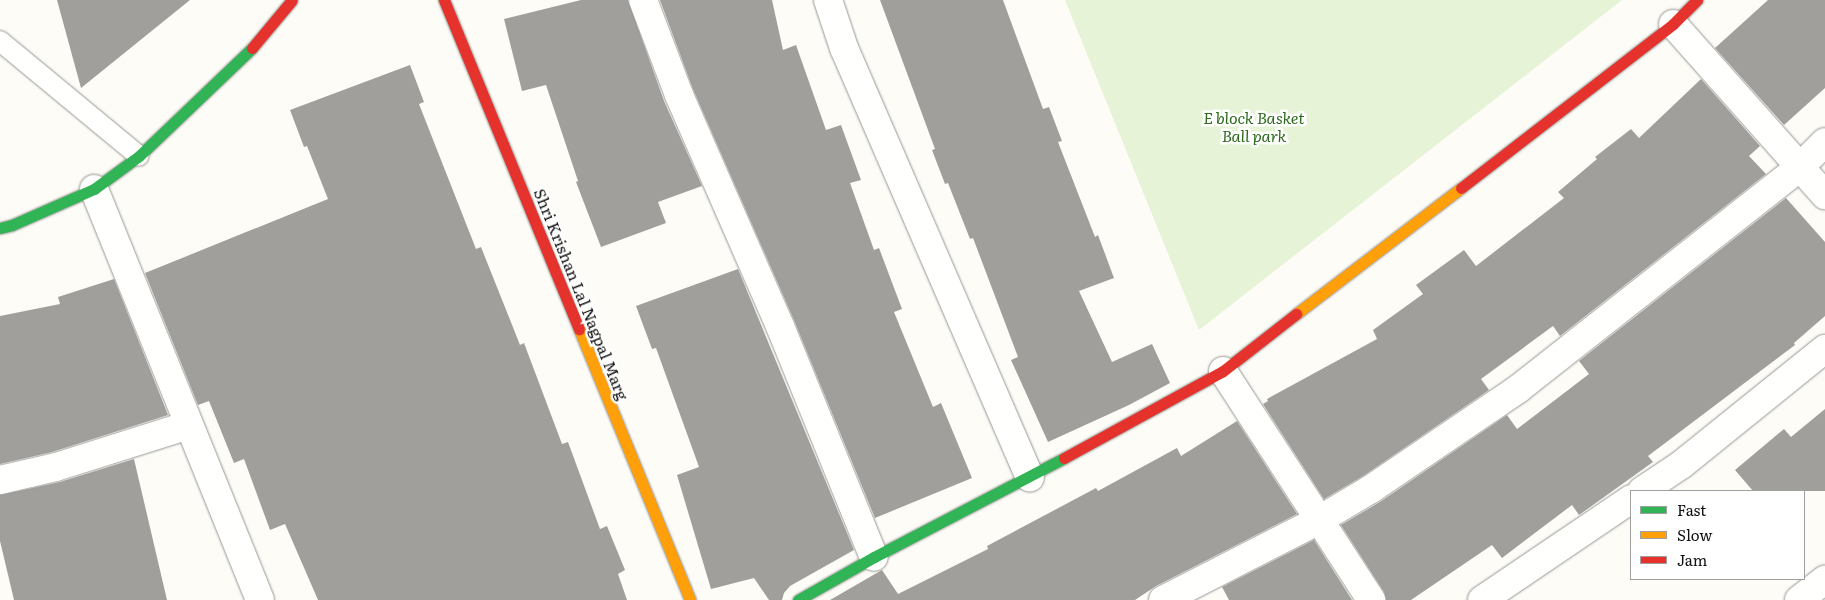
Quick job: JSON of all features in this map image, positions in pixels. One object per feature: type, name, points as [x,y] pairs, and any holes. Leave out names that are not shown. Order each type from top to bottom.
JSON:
[{"type":"street","points":[[0,228],[12,225],[94,189],[139,156],[243,59],[292,0]]},
{"type":"street","name":"Shri Krishan Lal Nagpal Marg","points":[[444,0],[690,600]]},
{"type":"street","points":[[643,0],[679,96],[780,326],[874,556]]},
{"type":"street","points":[[828,0],[844,48],[1030,477]]},
{"type":"street","points":[[798,600],[874,556],[1030,477],[1223,371],[1673,24],[1697,0]]},
{"type":"street","points":[[1673,24],[1825,195]]},
{"type":"street","points":[[1164,600],[1319,520],[1371,488],[1518,389],[1800,167],[1825,142]]},
{"type":"street","points":[[94,189],[260,600]]},
{"type":"street","points":[[1644,490],[1681,465],[1825,349]]},
{"type":"street","points":[[1223,371],[1371,600]]},
{"type":"street","points":[[0,480],[56,468],[189,425]]},
{"type":"street","points":[[1482,600],[1630,500]]},
{"type":"street","points":[[1800,600],[1825,580]]},
{"type":"lane","points":[[0,41],[139,156]]},
{"type":"green space","name":"E block Basket Ball park","points":[[1065,0],[1622,0],[1199,330]]},
{"type":"building","points":[[57,0],[190,0],[81,88]]},
{"type":"building","points":[[581,0],[628,0],[664,101],[702,186],[658,202],[666,223],[601,247],[576,182],[578,181],[546,85],[522,91],[504,19]]},
{"type":"building","points":[[660,0],[772,0],[783,50],[796,45],[826,130],[841,125],[861,180],[850,183],[874,250],[879,248],[902,309],[894,312],[933,407],[941,403],[972,478],[875,518],[794,320],[693,89]]},
{"type":"building","points":[[880,0],[1003,0],[1043,109],[1049,107],[1062,141],[1058,142],[1095,237],[1098,235],[1114,278],[1079,291],[1112,362],[1152,344],[1170,383],[1129,405],[1048,442],[1011,360],[1018,357],[973,238],[970,239],[948,183],[945,184],[932,150],[935,149]]},
{"type":"building","points":[[1768,0],[1825,0],[1825,88],[1784,125],[1715,48]]},
{"type":"building","points":[[410,65],[424,102],[419,104],[476,249],[481,247],[520,345],[524,343],[562,444],[568,442],[600,529],[607,526],[625,570],[618,574],[627,600],[318,600],[285,524],[270,530],[244,459],[234,463],[209,401],[198,405],[145,273],[328,199],[307,146],[304,147],[290,110]]},
{"type":"building","points":[[1701,79],[1760,146],[1749,156],[1766,174],[1560,336],[1553,326],[1481,379],[1489,390],[1363,476],[1324,499],[1263,404],[1268,401],[1267,399],[1377,339],[1373,330],[1423,294],[1416,285],[1464,250],[1476,266],[1564,198],[1558,192],[1597,159],[1595,157],[1631,129],[1639,138]]},
{"type":"building","points":[[1786,198],[1825,242],[1825,316],[1794,343],[1795,345],[1648,456],[1653,462],[1579,515],[1572,505],[1502,558],[1492,545],[1411,600],[1386,600],[1384,592],[1341,525],[1380,502],[1507,415],[1517,429],[1589,374],[1579,361]]},
{"type":"building","points":[[738,269],[854,550],[790,586],[784,593],[782,600],[769,600],[754,578],[711,589],[677,475],[699,467],[656,348],[652,349],[636,306]]},
{"type":"building","points":[[114,279],[168,415],[52,452],[0,464],[0,316],[60,304],[58,297]]},
{"type":"building","points":[[1825,409],[1825,491],[1752,490],[1735,470],[1784,429],[1791,437]]},
{"type":"building","points":[[1237,421],[1297,514],[1156,586],[1135,600],[830,600],[882,570],[898,594],[988,549],[987,546],[1096,488],[1098,491],[1177,448],[1181,456]]},
{"type":"building","points":[[134,459],[167,600],[14,600],[0,541],[0,495],[60,482]]},
{"type":"building","points":[[1314,540],[1352,600],[1229,600],[1222,587]]},
{"type":"traffic: fast","points":[[0,228],[12,225],[94,189],[139,156],[252,48]]},
{"type":"traffic: fast","points":[[798,600],[874,557],[1064,458]]},
{"type":"traffic: slow","points":[[1296,314],[1461,188]]},
{"type":"traffic: slow","points":[[579,329],[690,600]]},
{"type":"traffic: jam","points":[[252,48],[292,0]]},
{"type":"traffic: jam","points":[[444,0],[579,329]]},
{"type":"traffic: jam","points":[[1461,188],[1673,24],[1697,0]]},
{"type":"traffic: jam","points":[[1064,458],[1223,371],[1296,314]]}]
